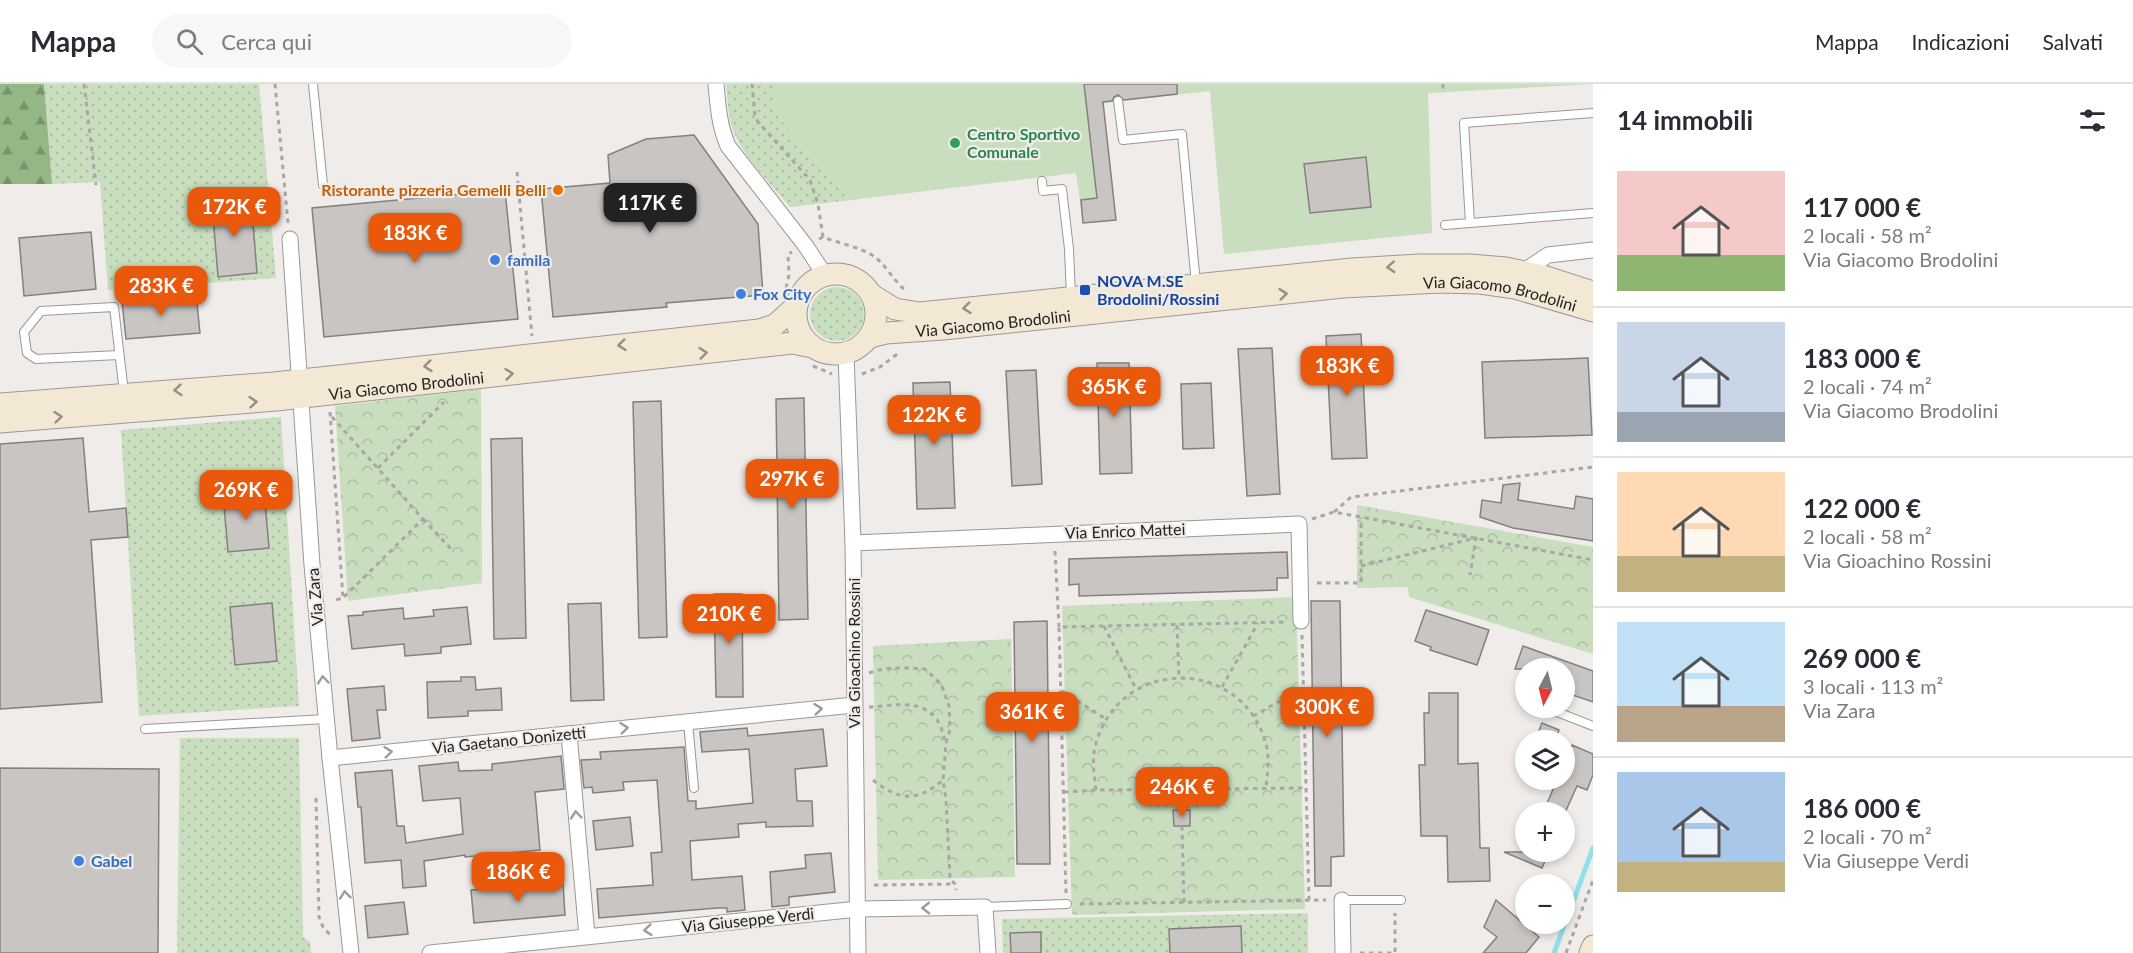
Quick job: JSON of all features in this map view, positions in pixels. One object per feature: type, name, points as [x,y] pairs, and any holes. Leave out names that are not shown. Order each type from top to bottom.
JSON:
[{"type":"main road","name":"Via Giacomo Brodolini","points":[[872,295],[890,307],[915,313],[1353,269],[1419,265],[1470,265],[1524,272],[1593,292]]},
{"type":"main road","name":"Via Giacomo Brodolini","points":[[1405,284],[1433,274],[1487,276],[1524,272]]},
{"type":"main road","points":[[837,274],[851,276],[863,284],[872,295],[876,304],[875,326],[870,337],[860,347],[846,354],[827,354],[812,347],[804,339],[799,329],[790,300],[815,280],[825,275],[837,274]]},
{"type":"main road","name":"Via Giacomo Brodolini","points":[[870,337],[886,333],[1343,287],[1460,282],[1498,285],[1531,292],[1593,311]]},
{"type":"main road","name":"Via Giacomo Brodolini","points":[[0,422],[300,388],[759,330],[770,328],[780,322],[790,300]]},
{"type":"main road","name":"Via Giacomo Brodolini","points":[[0,404],[124,395],[300,388],[793,343],[812,347]]},
{"type":"main road","points":[[1590,953],[1593,946]]},
{"type":"street","points":[[716,84],[718,117],[728,146],[825,275]]},
{"type":"street","name":"Via Zara","points":[[290,239],[312,565],[351,953]]},
{"type":"street","points":[[1524,272],[1548,255],[1593,250]]},
{"type":"street","name":"Via Gioachino Rossini","points":[[846,354],[853,543],[858,953]]},
{"type":"street","points":[[1299,524],[1301,621]]},
{"type":"street","name":"Via Enrico Mattei","points":[[853,543],[1299,524]]},
{"type":"street","name":"Via Gaetano Donizetti","points":[[330,758],[854,705]]},
{"type":"street","points":[[570,734],[587,936]]},
{"type":"street","points":[[1342,900],[1343,953]]},
{"type":"street","points":[[985,907],[988,953]]},
{"type":"street","name":"Via Giuseppe Verdi","points":[[430,953],[858,909],[985,907]]},
{"type":"lane","points":[[313,84],[323,185]]},
{"type":"lane","points":[[1118,100],[1123,140],[1182,134],[1196,285],[1204,292],[1233,290],[1246,298]]},
{"type":"lane","points":[[1470,223],[1464,123],[1593,113]]},
{"type":"lane","points":[[990,324],[1000,314],[1059,308],[1071,298],[1062,189],[1043,191],[1042,181]]},
{"type":"lane","points":[[1445,225],[1593,213]]},
{"type":"lane","points":[[120,355],[36,359],[27,353],[24,332],[41,311],[114,307],[120,355],[124,395]]},
{"type":"lane","points":[[1573,718],[1593,726]]},
{"type":"lane","points":[[145,729],[326,719]]},
{"type":"lane","points":[[688,722],[694,788]]},
{"type":"lane","points":[[1342,900],[1398,900]]},
{"type":"lane","name":"Via Giuseppe Verdi","points":[[985,907],[1067,904]]},
{"type":"path","points":[[84,84],[96,185]]},
{"type":"path","points":[[275,84],[290,239]]},
{"type":"path","points":[[752,84],[755,116],[758,122],[810,180],[818,204],[823,237]]},
{"type":"path","points":[[1443,84],[1443,92]]},
{"type":"path","points":[[517,172],[532,336]]},
{"type":"path","points":[[790,300],[788,254],[823,237],[873,255],[886,268],[894,281],[908,292]]},
{"type":"path","points":[[378,468],[447,399]]},
{"type":"path","points":[[330,415],[452,550]]},
{"type":"path","points":[[1299,524],[1334,512],[1351,497],[1593,467]]},
{"type":"path","points":[[1334,512],[1593,560]]},
{"type":"path","points":[[1302,584],[1361,583],[1361,518]]},
{"type":"path","points":[[343,598],[423,519]]},
{"type":"path","points":[[1054,534],[1067,904],[1184,904],[1317,900]]},
{"type":"path","points":[[1361,566],[1476,538]]},
{"type":"path","points":[[1470,575],[1476,538]]},
{"type":"path","points":[[1059,627],[1301,621],[1309,900]]},
{"type":"path","points":[[1222,687],[1258,622]]},
{"type":"path","points":[[1178,625],[1179,677]]},
{"type":"path","points":[[1104,626],[1136,689]]},
{"type":"path","points":[[869,665],[868,673],[879,669],[901,667],[925,669],[941,684],[949,706],[950,730],[946,742],[943,780],[950,879],[955,884],[957,907]]},
{"type":"path","points":[[1096,790],[1093,766],[1096,741],[1106,719],[1119,702],[1136,689],[1157,681],[1179,677],[1201,680],[1222,687],[1239,700],[1253,716],[1264,738],[1269,762],[1266,787]]},
{"type":"path","points":[[1253,716],[1303,688]]},
{"type":"path","points":[[1061,691],[1106,719]]},
{"type":"path","points":[[870,716],[869,707],[904,704],[916,706],[927,710],[937,719],[946,742]]},
{"type":"path","points":[[871,789],[871,778],[886,791],[908,796],[932,789],[943,780]]},
{"type":"path","points":[[1064,792],[1305,788]]},
{"type":"path","points":[[1182,789],[1182,810]]},
{"type":"path","points":[[1182,826],[1184,904]]},
{"type":"path","points":[[874,875],[874,886],[955,884]]},
{"type":"path","points":[[1566,953],[1593,880]]},
{"type":"path","points":[[1358,953],[1395,953],[1398,900]]},
{"type":"green space","points":[[0,84],[44,84],[52,184],[0,184]]},
{"type":"green space","points":[[44,84],[259,84],[276,278],[108,290],[100,182],[52,184]]},
{"type":"green space","points":[[726,84],[773,84],[776,114],[851,200],[790,207],[745,153],[735,135],[731,123]]},
{"type":"green space","name":"Centro Sportivo Comunale","points":[[773,84],[1593,84],[1428,93],[1432,233],[1224,254],[1210,91],[1103,103],[1116,220],[1083,223],[1076,173],[851,200],[776,114]]},
{"type":"green space","points":[[832,287],[842,287],[852,291],[860,299],[864,314],[860,329],[852,337],[842,341],[832,341],[822,337],[814,329],[810,319],[810,309],[814,299],[822,291]]},
{"type":"green space","points":[[481,389],[482,583],[348,601],[335,406]]},
{"type":"green space","points":[[281,417],[299,706],[139,716],[121,430]]},
{"type":"green space","points":[[1357,505],[1593,547],[1593,654],[1409,597],[1408,587],[1357,588]]},
{"type":"green space","points":[[1296,597],[1305,909],[1072,915],[1062,606]]},
{"type":"green space","points":[[1011,639],[1015,877],[878,880],[873,646]]},
{"type":"green space","points":[[180,738],[299,738],[303,937],[310,942],[311,953],[177,953]]},
{"type":"green space","points":[[1308,913],[1308,953],[1003,953],[1002,919]]},
{"type":"building","points":[[1084,84],[1177,84],[1177,94],[1124,100],[1118,95],[1112,101],[1103,102],[1116,220],[1083,223],[1081,200],[1097,198]]},
{"type":"building","points":[[694,135],[758,224],[763,295],[666,303],[667,307],[553,317],[541,189],[610,183],[608,155],[646,139]]},
{"type":"building","points":[[1366,157],[1371,207],[1310,213],[1304,164]]},
{"type":"building","points":[[505,190],[518,319],[324,337],[312,208]]},
{"type":"building","points":[[251,200],[257,273],[218,277],[212,203]]},
{"type":"building","points":[[91,232],[96,289],[24,296],[19,238]]},
{"type":"building","points":[[196,294],[200,333],[126,339],[122,301]]},
{"type":"building","points":[[1361,334],[1367,458],[1332,459],[1326,336]]},
{"type":"building","points":[[1272,348],[1280,494],[1247,496],[1238,349]]},
{"type":"building","points":[[1588,358],[1592,435],[1485,438],[1482,362]]},
{"type":"building","points":[[1097,363],[1129,363],[1132,473],[1100,474]]},
{"type":"building","points":[[1036,370],[1042,484],[1012,486],[1006,371]]},
{"type":"building","points":[[950,382],[955,508],[917,509],[913,383]]},
{"type":"building","points":[[1211,383],[1214,448],[1183,449],[1181,384]]},
{"type":"building","points":[[804,398],[808,619],[779,620],[776,399]]},
{"type":"building","points":[[661,401],[667,637],[639,638],[633,402]]},
{"type":"building","points":[[83,438],[89,512],[126,508],[128,537],[91,540],[102,702],[0,709],[0,444]]},
{"type":"building","points":[[522,438],[526,638],[494,639],[491,439]]},
{"type":"building","points":[[1520,483],[1518,500],[1574,509],[1576,496],[1593,499],[1593,541],[1513,528],[1480,517],[1482,500],[1501,503],[1503,485]]},
{"type":"building","points":[[264,491],[269,548],[228,552],[223,494]]},
{"type":"building","points":[[1287,552],[1288,578],[1277,578],[1277,590],[1079,596],[1079,584],[1069,585],[1069,559]]},
{"type":"building","points":[[714,594],[742,594],[743,697],[716,697]]},
{"type":"building","points":[[1311,601],[1340,601],[1344,856],[1331,857],[1331,886],[1315,886]]},
{"type":"building","points":[[272,603],[277,661],[235,665],[230,607]]},
{"type":"building","points":[[601,603],[604,700],[571,701],[568,604]]},
{"type":"building","points":[[467,607],[471,644],[441,647],[441,653],[405,656],[404,644],[352,649],[348,616],[403,608],[404,619],[434,616],[433,610]]},
{"type":"building","points":[[1426,610],[1489,630],[1477,665],[1430,650],[1431,647],[1415,641]]},
{"type":"building","points":[[1047,621],[1050,864],[1017,864],[1014,622]]},
{"type":"building","points":[[1523,646],[1557,658],[1519,658]]},
{"type":"building","points":[[1575,665],[1593,671],[1593,702],[1575,696]]},
{"type":"building","points":[[461,677],[475,677],[476,690],[501,688],[502,710],[468,711],[468,716],[428,718],[427,682],[461,681]]},
{"type":"building","points":[[384,686],[386,710],[377,710],[380,738],[352,741],[347,689]]},
{"type":"building","points":[[1429,693],[1458,693],[1458,764],[1478,763],[1480,848],[1489,848],[1490,881],[1448,882],[1447,836],[1421,836],[1419,765],[1425,765],[1424,713],[1429,713]]},
{"type":"building","points":[[1542,723],[1559,730],[1539,730]]},
{"type":"building","points":[[747,728],[748,736],[823,729],[827,766],[795,769],[797,801],[812,801],[813,826],[766,827],[766,822],[738,824],[739,837],[690,841],[692,880],[742,876],[745,910],[727,912],[727,908],[717,908],[599,918],[597,889],[653,885],[651,853],[662,852],[657,780],[623,782],[624,790],[593,793],[592,787],[584,788],[581,760],[601,759],[600,752],[684,747],[688,801],[696,801],[696,809],[753,803],[749,749],[702,752],[700,732]]},
{"type":"building","points":[[1575,746],[1593,754],[1593,775],[1587,790],[1577,786],[1570,802],[1548,802],[1553,790],[1575,790]]},
{"type":"building","points":[[561,756],[564,789],[535,792],[540,850],[465,857],[465,855],[424,861],[426,886],[403,888],[401,860],[365,863],[361,807],[358,807],[355,773],[392,770],[397,826],[404,826],[406,843],[463,834],[460,798],[423,801],[419,766],[458,762],[459,771],[492,770],[492,764]]},
{"type":"building","name":"Gabel","points":[[0,768],[159,769],[158,953],[0,953]]},
{"type":"building","points":[[1173,810],[1190,810],[1190,826],[1174,826]]},
{"type":"building","points":[[630,817],[633,846],[596,850],[593,821]]},
{"type":"building","points":[[1504,852],[1515,852],[1515,857]]},
{"type":"building","points":[[831,853],[835,892],[789,897],[789,905],[772,907],[770,872],[806,868],[805,855]]},
{"type":"building","points":[[1528,862],[1545,862],[1542,868]]},
{"type":"building","points":[[563,883],[565,915],[474,923],[471,890]]},
{"type":"building","points":[[1496,900],[1515,916],[1515,934],[1536,934],[1539,937],[1526,953],[1483,953],[1497,937],[1484,927]]},
{"type":"building","points":[[404,902],[408,934],[368,938],[365,906]]},
{"type":"building","points":[[1241,926],[1242,953],[1170,953],[1169,929]]},
{"type":"building","points":[[1041,932],[1041,953],[1011,953],[1010,933]]},
{"type":"waterway","points":[[1554,953],[1593,848]]},
{"type":"place","name":"Centro Sportivo Comunale","points":[[955,143]]},
{"type":"place","name":"Ristorante pizzeria Gemelli Belli","points":[[558,190]]},
{"type":"place","name":"famila","points":[[495,260]]},
{"type":"place","name":"NOVA M.SE Brodolini/Rossini","points":[[1085,290]]},
{"type":"place","name":"Fox City","points":[[741,294]]},
{"type":"place","name":"Gabel","points":[[79,861]]}]
